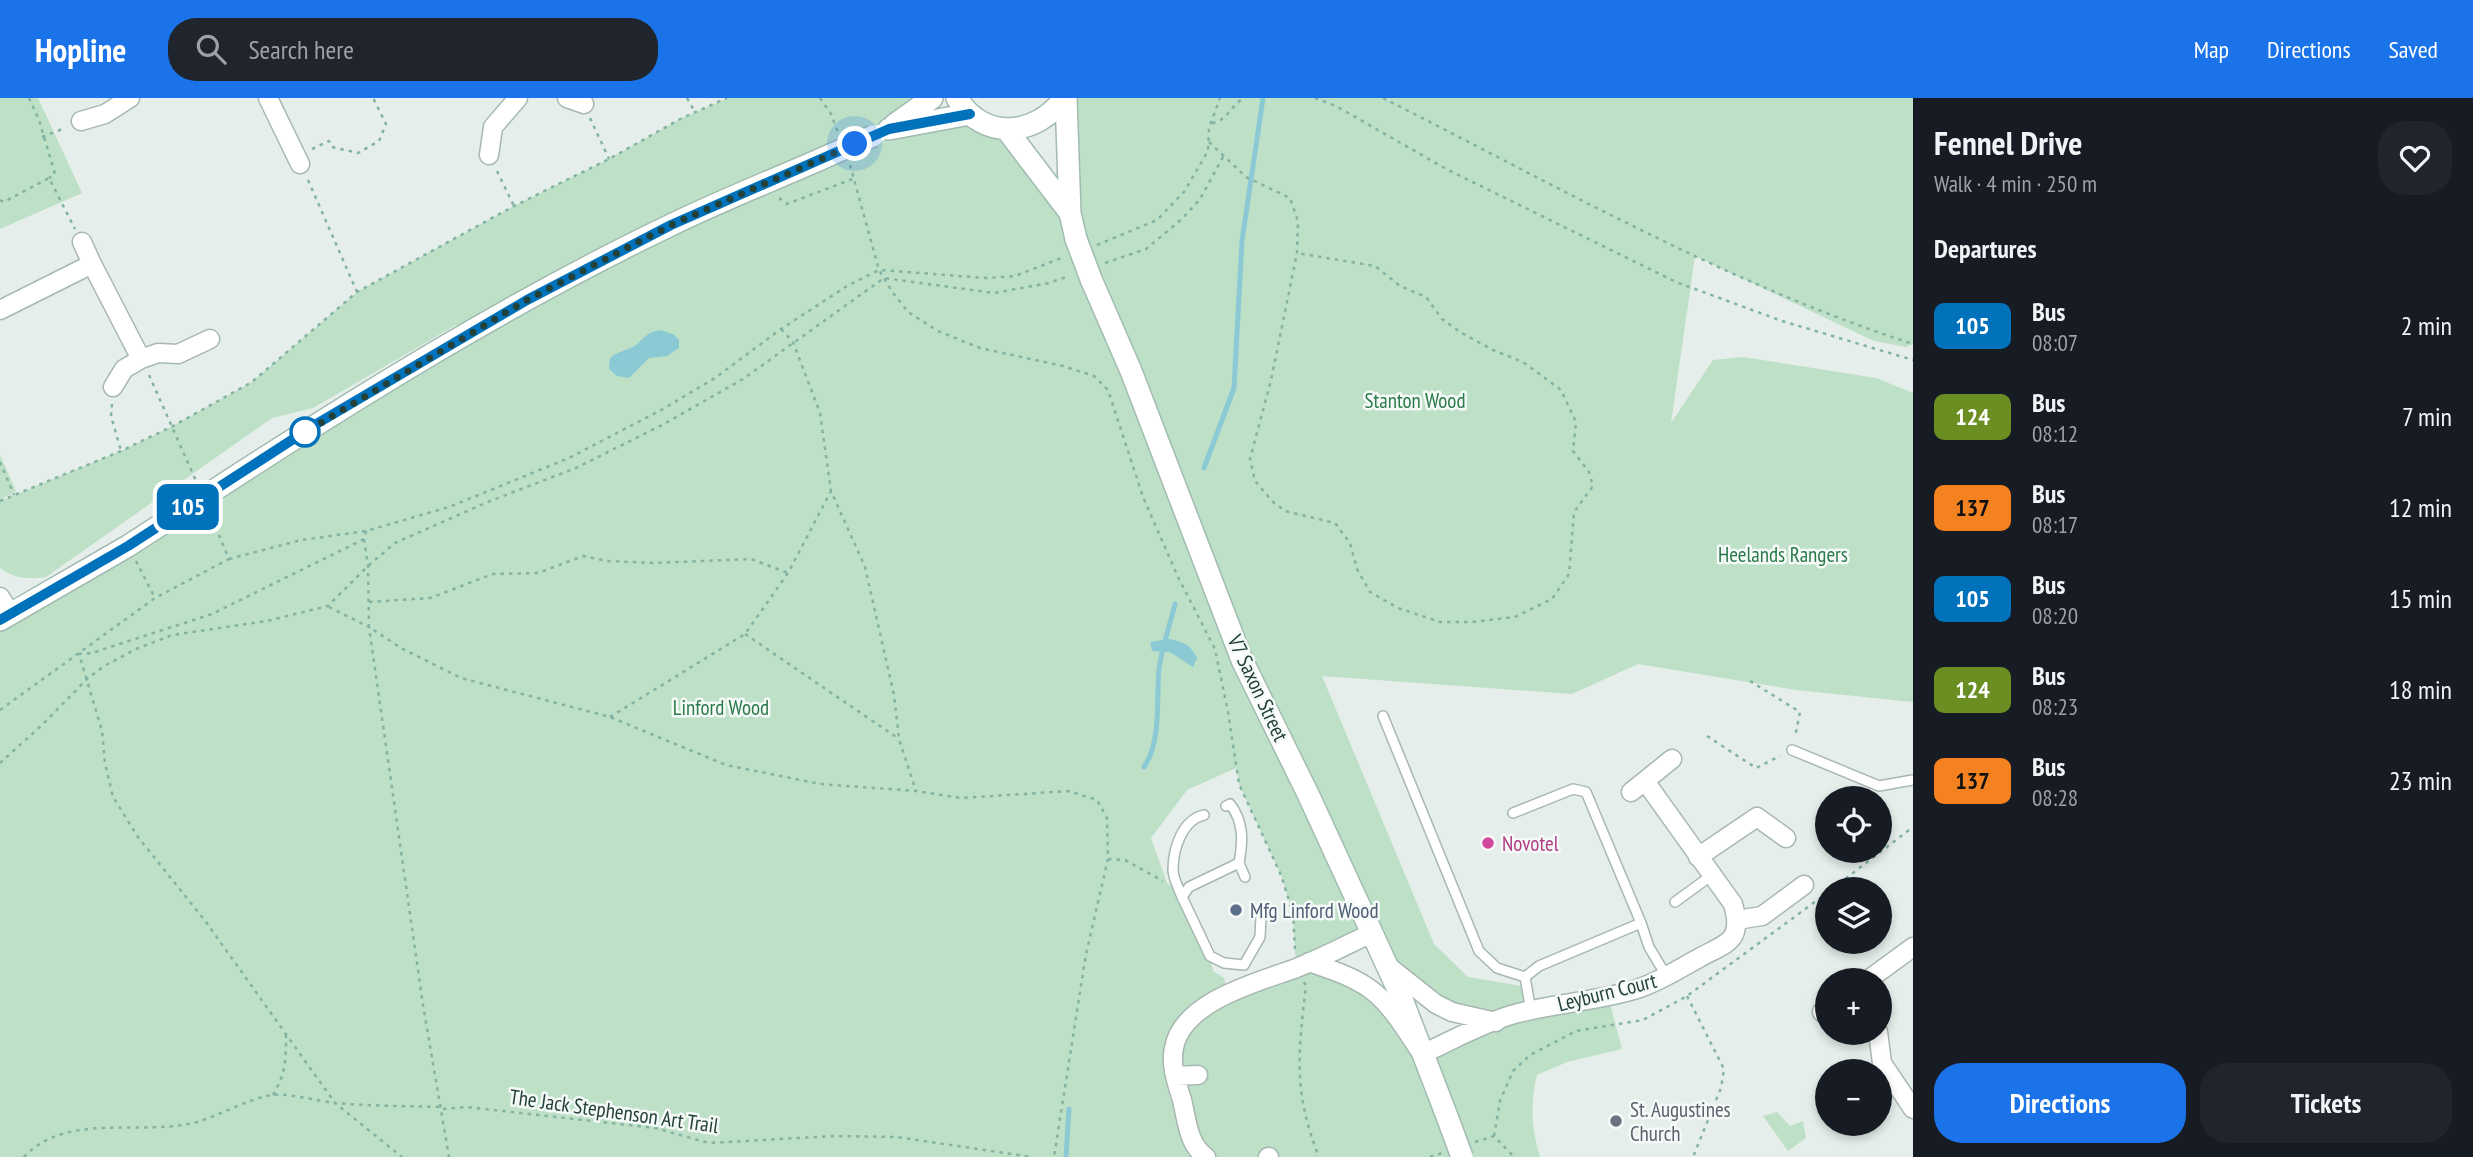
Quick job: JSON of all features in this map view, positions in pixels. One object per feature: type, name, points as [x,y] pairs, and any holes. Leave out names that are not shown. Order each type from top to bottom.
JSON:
[{"type":"street","points":[[81,121],[105,114],[130,98]]},
{"type":"street","points":[[268,98],[298,160]]},
{"type":"street","points":[[489,155],[494,127],[518,98]]},
{"type":"street","points":[[881,132],[932,98]]},
{"type":"street","points":[[4,610],[128,546],[318,423],[527,300],[671,225],[881,132],[963,106],[988,125],[1006,129],[1024,128],[1041,121],[1065,98]]},
{"type":"street","name":"V7 Saxon Street","points":[[1065,98],[1070,213],[1087,273],[1131,371],[1242,660],[1308,794],[1386,964],[1462,1157]]},
{"type":"street","name":"V7 Saxon Street","points":[[1006,129],[1070,213]]},
{"type":"street","points":[[82,242],[141,359]]},
{"type":"street","points":[[0,310],[92,264]]},
{"type":"street","points":[[114,387],[124,369],[141,359],[158,353],[178,354],[210,339]]},
{"type":"street","points":[[1672,759],[1638,786],[1712,875],[1733,904],[1737,920],[1762,916],[1804,885]]},
{"type":"street","points":[[1698,857],[1757,817],[1786,838]]},
{"type":"street","name":"Leyburn Court","points":[[1422,1054],[1496,1021],[1638,989],[1667,977],[1725,946],[1735,930],[1737,920]]},
{"type":"street","points":[[1206,1157],[1198,1152],[1192,1140],[1175,1076],[1174,1047],[1180,1031],[1193,1016],[1253,982],[1302,965],[1372,933]]},
{"type":"street","points":[[1884,968],[1913,947]]},
{"type":"street","name":"Leyburn Court","points":[[1386,964],[1427,997],[1452,1012],[1496,1021]]},
{"type":"street","points":[[1302,965],[1340,973],[1370,989],[1392,1011],[1422,1054]]},
{"type":"street","points":[[1880,1045],[1882,1063],[1913,1109]]},
{"type":"street","points":[[1175,1076],[1198,1075]]},
{"type":"lane","points":[[1383,716],[1479,951],[1497,968],[1525,976]]},
{"type":"lane","points":[[1792,750],[1879,786],[1913,780]]},
{"type":"lane","points":[[1513,813],[1573,789],[1586,792],[1649,947],[1667,977]]},
{"type":"lane","points":[[1226,806],[1230,804],[1240,817],[1242,846],[1239,863],[1245,877]]},
{"type":"lane","points":[[1204,815],[1197,817],[1182,830],[1173,872],[1210,956],[1224,962],[1244,965]]},
{"type":"lane","points":[[1182,897],[1189,887],[1239,863]]},
{"type":"lane","points":[[1675,902],[1712,875]]},
{"type":"lane","points":[[1244,965],[1260,937],[1261,916]]},
{"type":"lane","points":[[1525,976],[1539,966],[1641,923]]},
{"type":"lane","points":[[1244,965],[1253,982]]},
{"type":"lane","points":[[1525,976],[1531,1011]]},
{"type":"path","points":[[0,200],[4,202],[55,174],[39,120],[29,98]]},
{"type":"path","points":[[356,292],[298,160],[329,141],[332,147],[358,153],[379,141],[386,124],[373,98]]},
{"type":"path","points":[[687,98],[695,112]]},
{"type":"path","points":[[0,501],[121,451],[173,426],[251,382],[356,292],[514,206],[727,98]]},
{"type":"path","points":[[820,98],[831,114],[841,140]]},
{"type":"path","points":[[0,710],[54,668],[79,654],[155,598],[229,559],[301,540],[366,531],[449,507],[569,458],[663,409],[715,378],[781,329],[847,286],[879,270],[987,278],[1015,276],[1079,247],[1157,220],[1184,192],[1208,151],[1211,123],[1220,98]]},
{"type":"path","points":[[1211,123],[1229,114],[1237,102],[1244,98]]},
{"type":"path","points":[[1315,98],[1336,106],[1484,188],[1676,282],[1782,321],[1913,360]]},
{"type":"path","points":[[1383,98],[1694,255],[1855,325],[1913,344]]},
{"type":"path","points":[[576,101],[594,123],[609,159]]},
{"type":"path","points":[[42,137],[81,121]]},
{"type":"path","points":[[1209,142],[1246,177],[1290,198],[1298,221],[1297,253],[1271,380],[1250,459],[1255,481],[1285,511],[1335,523],[1350,543],[1357,569],[1370,592],[1398,608],[1440,622],[1472,622],[1515,617],[1552,599],[1570,575],[1574,512],[1592,486],[1590,472],[1573,451],[1576,422],[1561,390],[1523,362],[1460,332],[1442,319],[1426,297],[1400,286],[1375,266],[1297,253]]},
{"type":"path","points":[[489,155],[514,206]]},
{"type":"path","points":[[0,763],[42,725],[87,678],[136,649],[172,635],[267,621],[328,606],[395,543],[490,501],[576,468],[664,424],[743,379],[884,278],[994,293],[1087,273],[1146,249],[1182,219],[1200,199],[1223,157]]},
{"type":"path","points":[[850,165],[879,270],[908,312],[938,331],[980,348],[1063,366],[1094,376],[1108,390],[1143,497],[1178,577],[1215,649],[1239,784],[1281,875],[1293,913],[1306,986],[1298,1059],[1300,1092],[1306,1125],[1319,1157]]},
{"type":"path","points":[[49,178],[82,242]]},
{"type":"path","points":[[763,184],[787,204],[855,178]]},
{"type":"path","points":[[781,329],[793,342],[820,413],[831,491],[865,567],[894,695],[899,739],[916,791]]},
{"type":"path","points":[[141,359],[207,496],[229,559]]},
{"type":"path","points":[[114,387],[111,416],[121,451]]},
{"type":"path","points":[[0,462],[14,495]]},
{"type":"path","points":[[610,717],[745,634],[788,573],[831,491]]},
{"type":"path","points":[[366,531],[364,539],[368,566],[369,627],[449,1157]]},
{"type":"path","points":[[79,654],[92,653],[212,614],[364,539]]},
{"type":"path","points":[[128,546],[155,598]]},
{"type":"path","points":[[369,601],[430,598],[493,574],[538,573],[583,556],[607,561],[654,563],[751,559],[788,573]]},
{"type":"path","points":[[328,606],[369,627],[401,648],[461,677],[610,717],[726,765],[820,784],[916,791],[961,798],[1056,791],[1083,794],[1097,800],[1107,818],[1108,859],[1086,954],[1054,1157]]},
{"type":"path","points":[[745,634],[899,739]]},
{"type":"path","points":[[79,654],[102,731],[105,762],[113,797],[138,837],[206,922],[335,1103],[402,1157]]},
{"type":"path","points":[[1707,736],[1756,768],[1792,750],[1800,712],[1749,681]]},
{"type":"path","points":[[1848,877],[1913,827]]},
{"type":"path","points":[[1108,859],[1125,860],[1171,885],[1182,897]]},
{"type":"path","points":[[1494,1136],[1500,1101],[1513,1072],[1530,1055],[1576,1031],[1643,1020],[1687,996],[1815,902]]},
{"type":"path","points":[[1687,996],[1724,1069],[1721,1088],[1693,1157]]},
{"type":"path","points":[[24,1157],[46,1140],[63,1133],[157,1128],[195,1122],[273,1095],[282,1079],[286,1062],[286,1034]]},
{"type":"path","name":"The Jack Stephenson Art Trail","points":[[273,1095],[335,1103],[467,1107],[655,1128],[709,1143],[834,1136],[897,1137],[1031,1157]]},
{"type":"green space","points":[[0,98],[38,98],[82,193],[0,229]]},
{"type":"green space","name":"Linford Wood","points":[[728,98],[932,98],[891,127],[970,114],[988,125],[1069,212],[1066,98],[1913,98],[1913,344],[1906,347],[1874,341],[1695,256],[1671,423],[1713,360],[1743,357],[1876,378],[1913,393],[1913,702],[1796,690],[1638,664],[1572,694],[1322,676],[1434,944],[1468,977],[1527,987],[1531,1010],[1608,996],[1622,1049],[1567,1062],[1537,1075],[1532,1116],[1540,1157],[0,1157],[0,620],[463,337],[456,325],[313,408],[272,418],[46,577],[22,577],[0,568],[0,501],[121,451],[173,426],[252,382],[357,292],[682,118]],"holes":[[[1236,768],[1239,784],[1281,875],[1293,913],[1296,968],[1228,994],[1224,978],[1213,971],[1210,956],[1182,897],[1167,883],[1151,838],[1187,790]],[[1372,933],[1408,982],[1494,1022],[1422,1053],[1392,1011],[1310,962]]]},
{"type":"green space","points":[[0,455],[16,491],[0,500]]},
{"type":"green space","points":[[1777,1112],[1790,1126],[1803,1121],[1806,1138],[1788,1151],[1763,1116]]},
{"type":"water","points":[[660,330],[673,334],[679,340],[679,348],[667,356],[649,358],[629,378],[617,376],[609,369],[610,358]]},
{"type":"water","points":[[1170,639],[1190,647],[1197,658],[1193,667],[1170,652],[1152,651],[1150,642]]},
{"type":"waterway","points":[[1204,468],[1234,388],[1242,241],[1263,98]]},
{"type":"waterway","points":[[1144,767],[1154,745],[1159,669],[1175,604]]},
{"type":"waterway","points":[[1066,1157],[1069,1109]]},
{"type":"bus line","name":"105","points":[[0,620],[128,546],[318,423],[527,300],[671,225],[889,129],[970,114]]},
{"type":"place","name":"Novotel","points":[[1488,843]]},
{"type":"place","name":"Mfg Linford Wood","points":[[1236,910]]},
{"type":"place","name":"St. Augustines Church","points":[[1616,1121]]},
{"type":"route","points":[[305,432],[297,437],[527,300],[671,225],[855,144]]},
{"type":"park label","name":"Stanton Wood","points":[[1415,400]]},
{"type":"park label","name":"Heelands Rangers","points":[[1783,554]]}]
